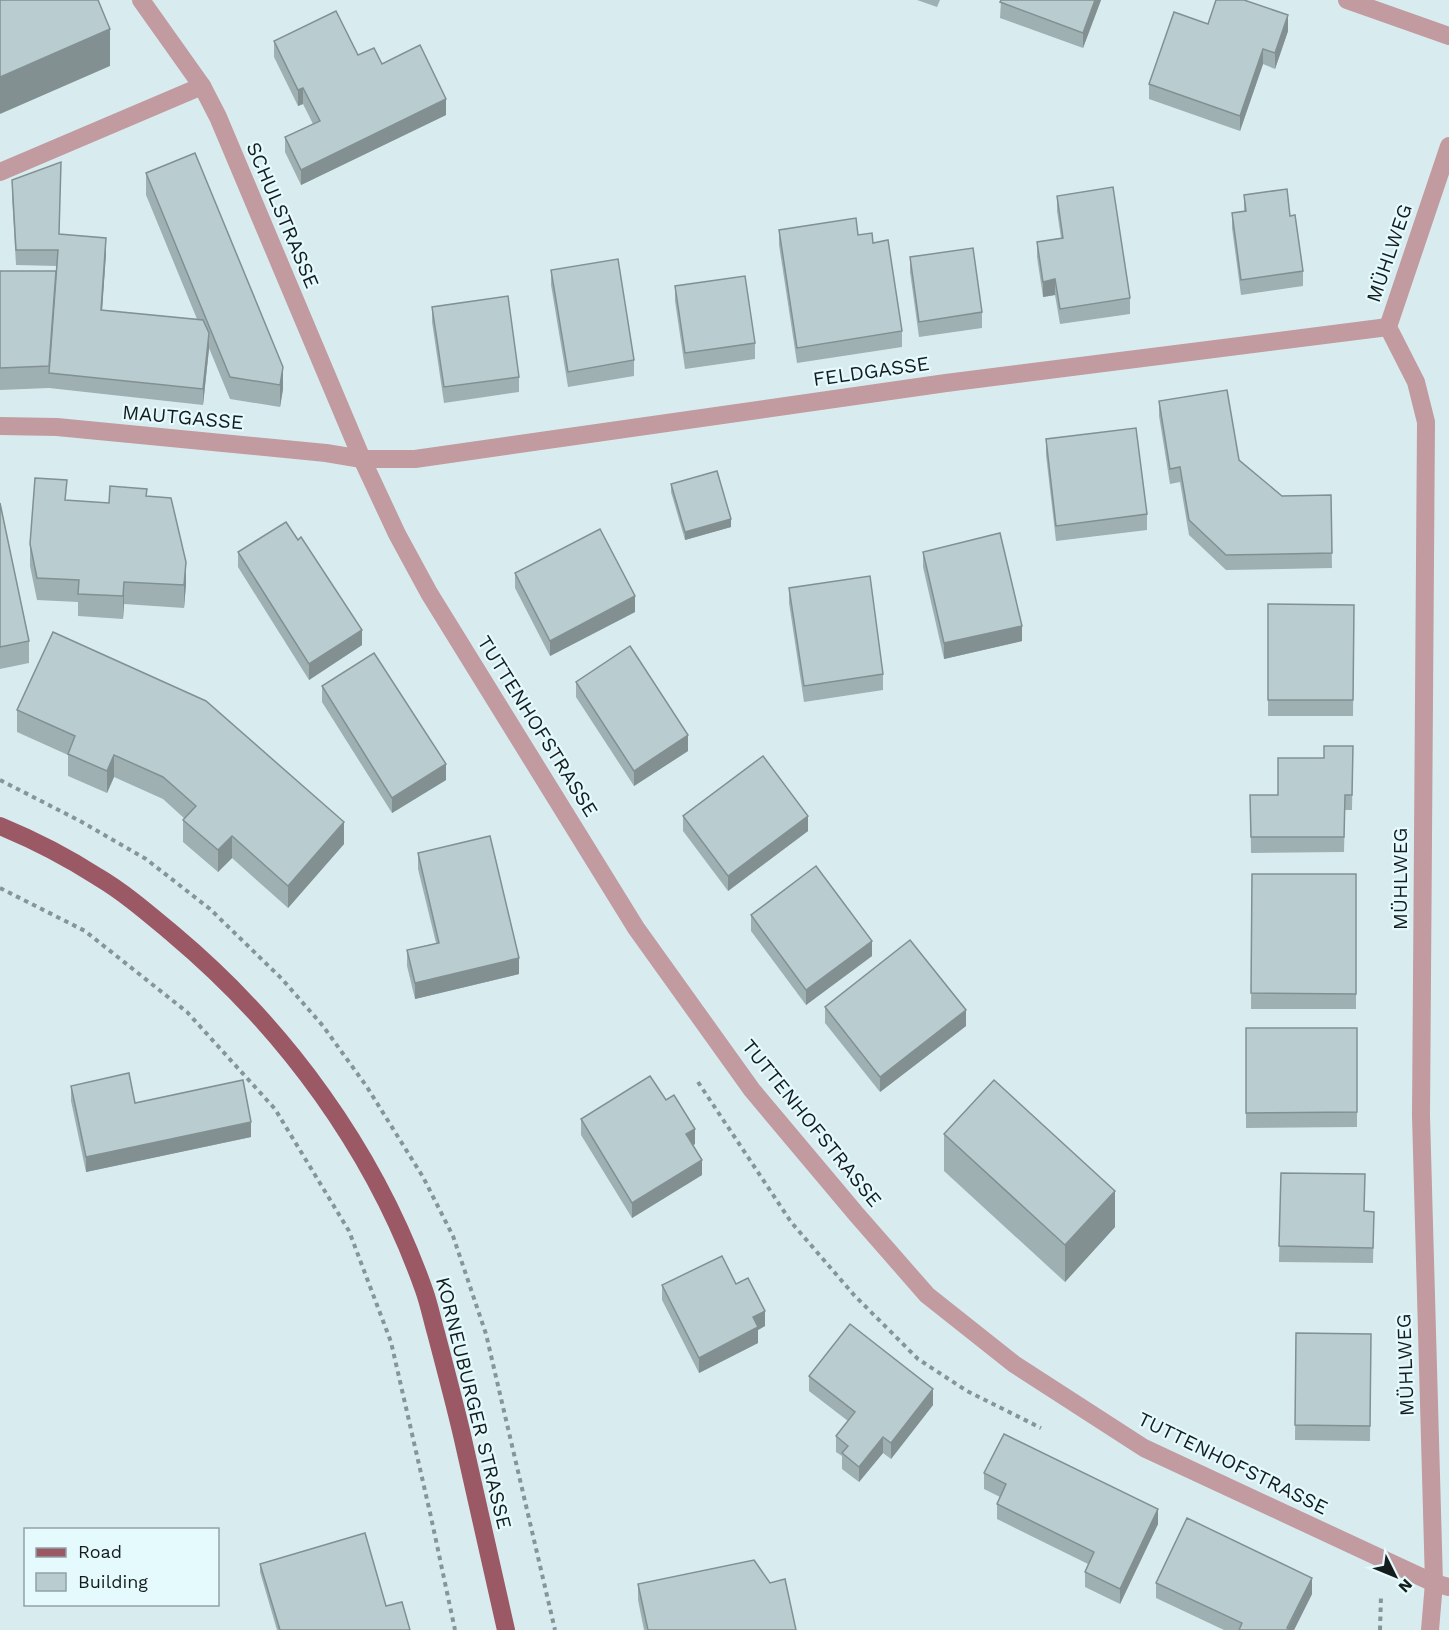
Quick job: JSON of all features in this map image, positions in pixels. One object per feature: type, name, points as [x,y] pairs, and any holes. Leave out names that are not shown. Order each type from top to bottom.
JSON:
[{"type":"main road","name":"KORNEUBURGER STRASSE","points":[[0,826],[99,877],[144,909],[193,951],[256,1013],[281,1042],[332,1109],[358,1150],[397,1226],[424,1290],[451,1389],[506,1630]]},
{"type":"street","name":"SCHULSTRASSE","points":[[141,0],[202,86],[218,117],[362,459]]},
{"type":"street","points":[[1347,0],[1449,36]]},
{"type":"street","points":[[0,172],[202,86]]},
{"type":"street","name":"MÜHLWEG","points":[[1430,1630],[1441,1585],[1421,1116],[1426,422],[1416,382],[1388,327],[1449,146]]},
{"type":"street","name":"FELDGASSE","points":[[362,459],[415,459],[935,385],[1388,327]]},
{"type":"street","name":"MAUTGASSE","points":[[0,426],[57,428],[326,453],[362,459]]},
{"type":"street","name":"TUTTENHOFSTRASSE","points":[[362,459],[397,534],[429,592],[636,928],[752,1090],[927,1295],[1014,1364],[1144,1448],[1441,1585]]},
{"type":"path","points":[[0,888],[85,931],[187,1012],[275,1109],[349,1231],[391,1342],[455,1630]]},
{"type":"path","points":[[1380,1630],[1382,1595]]},
{"type":"building","points":[[0,0],[98,0],[110,29],[0,77]]},
{"type":"building","points":[[1001,0],[1095,0],[1083,33],[1000,2]]},
{"type":"building","points":[[1216,0],[1244,0],[1288,15],[1275,53],[1263,49],[1240,116],[1149,84],[1174,12],[1208,24]]},
{"type":"building","points":[[336,11],[358,55],[374,48],[382,64],[420,45],[446,99],[301,170],[285,137],[320,121],[303,88],[298,90],[274,41]]},
{"type":"building","points":[[195,153],[283,367],[280,385],[230,377],[146,173]]},
{"type":"building","points":[[61,162],[59,234],[106,238],[101,310],[203,320],[209,333],[203,389],[49,373],[58,250],[16,250],[12,180]]},
{"type":"building","points":[[1113,187],[1130,298],[1060,309],[1055,279],[1043,282],[1037,242],[1063,238],[1057,196]]},
{"type":"building","points":[[1287,189],[1290,216],[1295,215],[1303,271],[1241,280],[1232,213],[1246,211],[1244,195]]},
{"type":"building","points":[[856,218],[858,235],[872,233],[873,243],[888,240],[902,331],[797,348],[779,230]]},
{"type":"building","points":[[973,248],[982,312],[919,322],[910,257]]},
{"type":"building","points":[[618,259],[634,360],[568,372],[551,270]]},
{"type":"building","points":[[0,271],[56,271],[49,366],[0,368]]},
{"type":"building","points":[[745,276],[755,343],[685,353],[675,286]]},
{"type":"building","points":[[508,296],[519,377],[444,387],[432,307]]},
{"type":"building","points":[[1227,390],[1239,460],[1282,496],[1331,495],[1332,553],[1226,555],[1189,520],[1180,467],[1170,469],[1159,401]]},
{"type":"building","points":[[1136,428],[1147,514],[1056,526],[1046,439]]},
{"type":"building","points":[[717,471],[731,519],[685,532],[671,484]]},
{"type":"building","points":[[35,478],[67,480],[65,500],[109,503],[110,486],[147,489],[146,496],[171,498],[186,562],[184,585],[124,582],[123,596],[78,594],[79,580],[37,578],[30,544]]},
{"type":"building","points":[[0,503],[29,641],[0,647]]},
{"type":"building","points":[[286,522],[298,540],[301,537],[362,630],[309,664],[238,552]]},
{"type":"building","points":[[600,529],[635,596],[550,641],[515,573]]},
{"type":"building","points":[[1000,533],[1022,626],[944,643],[923,552]]},
{"type":"building","points":[[870,576],[883,674],[804,686],[789,588]]},
{"type":"building","points":[[1268,604],[1354,605],[1353,700],[1268,700]]},
{"type":"building","points":[[53,632],[206,701],[344,822],[288,886],[232,836],[218,850],[183,820],[196,806],[163,777],[114,755],[107,771],[68,754],[75,736],[17,710]]},
{"type":"building","points":[[630,646],[688,735],[634,771],[576,682]]},
{"type":"building","points":[[374,653],[446,764],[392,798],[322,686]]},
{"type":"building","points":[[1324,746],[1353,746],[1352,795],[1345,795],[1344,837],[1251,837],[1250,795],[1278,795],[1278,758],[1324,758]]},
{"type":"building","points":[[763,756],[808,816],[728,876],[683,816]]},
{"type":"building","points":[[490,836],[519,958],[415,983],[407,950],[439,943],[418,853]]},
{"type":"building","points":[[816,866],[872,941],[806,990],[751,915]]},
{"type":"building","points":[[1252,874],[1356,874],[1356,994],[1251,993]]},
{"type":"building","points":[[910,940],[966,1010],[880,1077],[825,1007]]},
{"type":"building","points":[[1246,1028],[1357,1028],[1357,1112],[1246,1113]]},
{"type":"building","points":[[129,1073],[135,1103],[243,1080],[251,1122],[86,1157],[71,1086]]},
{"type":"building","points":[[650,1076],[666,1100],[674,1095],[695,1129],[686,1134],[702,1160],[632,1203],[581,1119]]},
{"type":"building","points":[[994,1080],[1115,1191],[1065,1245],[944,1134]]},
{"type":"building","points":[[1281,1173],[1365,1174],[1364,1211],[1374,1212],[1373,1248],[1279,1246]]},
{"type":"building","points":[[722,1256],[736,1284],[748,1278],[765,1311],[753,1317],[758,1327],[699,1358],[662,1285]]},
{"type":"building","points":[[850,1324],[933,1389],[891,1443],[883,1437],[859,1467],[842,1453],[848,1446],[836,1436],[855,1412],[809,1376]]},
{"type":"building","points":[[1296,1333],[1371,1334],[1370,1426],[1295,1425]]},
{"type":"building","points":[[1004,1434],[1158,1509],[1120,1589],[1085,1572],[1094,1552],[997,1504],[1006,1484],[984,1473]]},
{"type":"building","points":[[1187,1518],[1312,1578],[1287,1628],[1291,1630],[1239,1630],[1242,1623],[1156,1583]]},
{"type":"building","points":[[365,1533],[386,1606],[402,1602],[410,1630],[280,1630],[260,1564]]},
{"type":"building","points":[[754,1560],[770,1583],[785,1579],[796,1630],[648,1630],[638,1584]]}]
